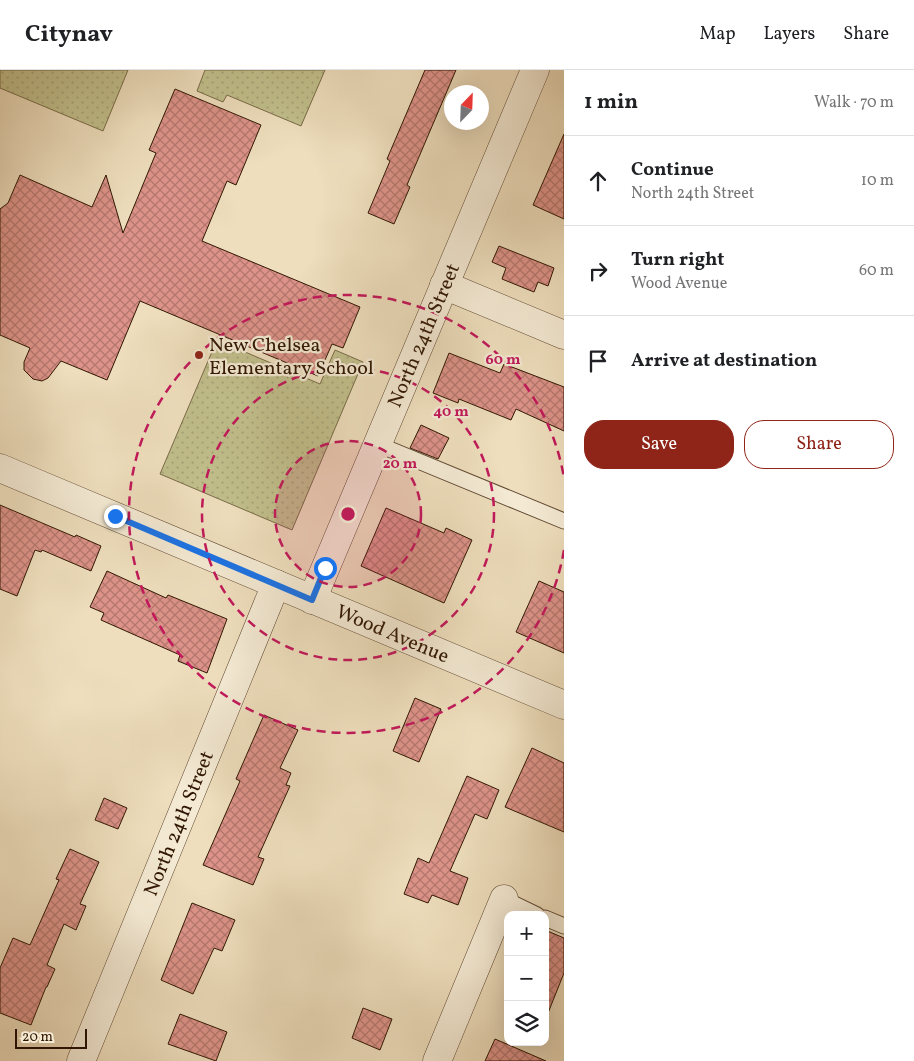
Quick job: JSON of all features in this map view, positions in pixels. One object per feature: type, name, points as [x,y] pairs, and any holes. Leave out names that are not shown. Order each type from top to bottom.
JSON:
[{"type":"street","name":"North 24th Street","points":[[312,600],[535,70]]},
{"type":"street","points":[[444,285],[564,335]]},
{"type":"street","name":"Wood Avenue","points":[[0,468],[564,705]]},
{"type":"street","name":"North 24th Street","points":[[81,1061],[276,584]]},
{"type":"street","points":[[437,1061],[504,899]]},
{"type":"lane","points":[[377,444],[564,521]]},
{"type":"lane","points":[[504,899],[529,911]]},
{"type":"lane","points":[[549,920],[564,926]]},
{"type":"shaded area","points":[[0,70],[128,70],[103,131],[0,88]]},
{"type":"shaded area","points":[[205,70],[325,70],[301,126],[227,95],[223,102],[197,91]]},
{"type":"shaded area","points":[[217,340],[320,384],[335,350],[363,362],[292,530],[160,474]]},
{"type":"building","points":[[425,70],[456,70],[450,85],[444,85],[444,98],[407,185],[410,187],[394,224],[368,213],[390,161],[387,159]]},
{"type":"building","name":"New Chelsea Elementary School","points":[[175,89],[261,125],[236,185],[227,181],[202,241],[360,307],[343,348],[332,344],[318,376],[140,301],[107,380],[61,361],[48,378],[42,381],[33,379],[24,370],[24,362],[30,348],[0,335],[0,209],[8,203],[20,175],[92,207],[106,175],[123,233],[156,153],[149,150]]},
{"type":"building","points":[[564,134],[564,219],[533,205]]},
{"type":"building","points":[[499,246],[554,268],[548,286],[538,282],[534,292],[502,279],[506,268],[492,262]]},
{"type":"building","points":[[449,353],[500,373],[504,364],[564,387],[564,431],[516,409],[511,420],[459,399],[458,403],[433,393]]},
{"type":"building","points":[[421,425],[449,438],[438,459],[410,448]]},
{"type":"building","points":[[0,505],[101,546],[91,571],[42,550],[41,552],[35,550],[17,596],[0,589]]},
{"type":"building","points":[[386,508],[444,533],[446,528],[472,540],[444,603],[361,566]]},
{"type":"building","points":[[107,571],[166,598],[168,595],[227,619],[207,673],[178,661],[180,655],[101,620],[104,613],[90,607]]},
{"type":"building","points":[[539,581],[564,592],[564,653],[516,632]]},
{"type":"building","points":[[415,698],[441,709],[419,762],[393,751]]},
{"type":"building","points":[[264,715],[298,730],[280,768],[291,773],[286,785],[290,786],[258,857],[264,859],[253,885],[203,865],[240,781],[236,779]]},
{"type":"building","points":[[532,748],[564,763],[564,832],[505,807]]},
{"type":"building","points":[[467,776],[499,790],[487,819],[475,814],[450,871],[468,878],[458,905],[432,895],[428,903],[404,894],[418,858],[429,863]]},
{"type":"building","points":[[104,798],[127,808],[118,829],[95,820]]},
{"type":"building","points":[[70,849],[99,862],[80,904],[86,906],[76,930],[64,924],[47,965],[55,969],[31,1025],[0,1013],[0,968],[13,938],[30,945],[59,880],[56,879]]},
{"type":"building","points":[[192,903],[235,920],[222,951],[214,948],[193,994],[161,980]]},
{"type":"building","points":[[549,932],[564,938],[564,973],[549,1010]]},
{"type":"building","points":[[363,1008],[392,1019],[380,1050],[352,1038]]},
{"type":"building","points":[[180,1014],[227,1032],[216,1061],[168,1044]]},
{"type":"building","points":[[495,1039],[504,1043],[504,1046],[511,1046],[546,1061],[485,1061]]},
{"type":"place","name":"New Chelsea Elementary School","points":[[199,355]]},
{"type":"route","points":[[115,516],[312,600],[325,568]]}]
